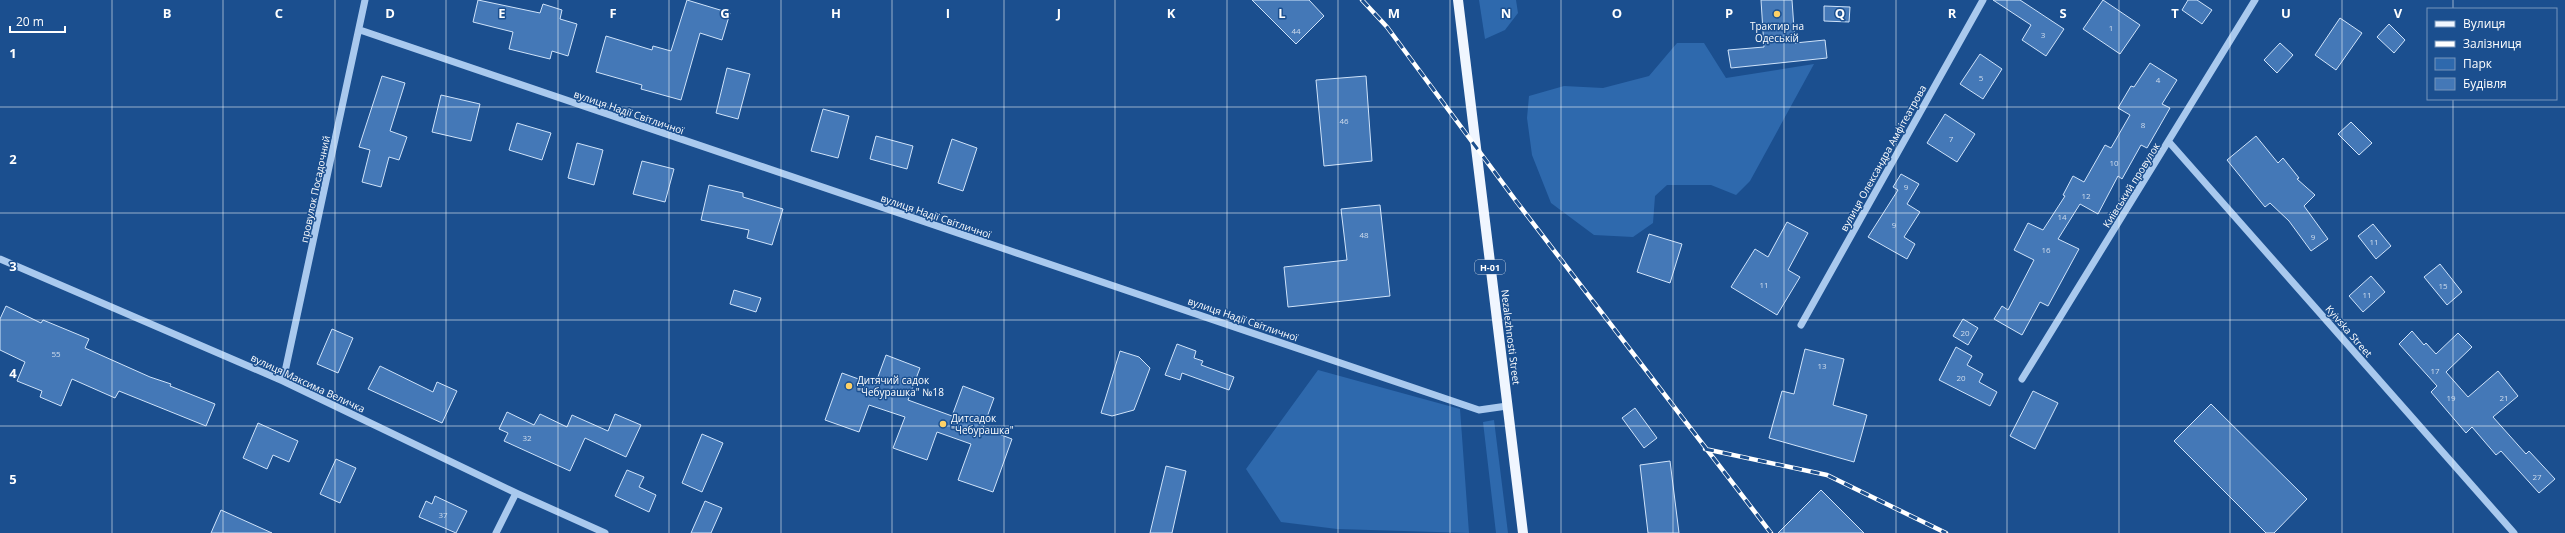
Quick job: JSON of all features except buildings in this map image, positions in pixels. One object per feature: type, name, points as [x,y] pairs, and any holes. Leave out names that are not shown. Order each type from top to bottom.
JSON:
[{"type":"main road","name":"Nezalezhnosti Street","points":[[1458,0],[1523,533]]},
{"type":"street","name":"провулок Посадочний","points":[[283,381],[360,30],[365,0]]},
{"type":"street","name":"вулиця Олександра Амфітеатрова","points":[[1801,325],[1983,0]]},
{"type":"street","name":"Київський провулок","points":[[2022,379],[2170,142],[2255,0]]},
{"type":"street","name":"вулиця Надії Світличної","points":[[360,30],[1479,410],[1507,406]]},
{"type":"street","name":"Kyivska Street","points":[[2170,142],[2514,533]]},
{"type":"street","name":"вулиця Максима Величка","points":[[0,259],[283,381],[516,493],[605,533]]},
{"type":"street","points":[[496,533],[516,493]]},
{"type":"green space","points":[[1479,0],[1516,0],[1518,13],[1505,30],[1485,39]]},
{"type":"green space","points":[[1677,43],[1704,43],[1726,78],[1814,64],[1750,181],[1736,195],[1711,185],[1667,185],[1655,196],[1653,223],[1633,237],[1594,235],[1551,203],[1532,155],[1527,118],[1529,96],[1564,86],[1603,88],[1649,76]]},
{"type":"green space","points":[[1318,370],[1460,409],[1469,533],[1337,529],[1281,522],[1246,469]]},
{"type":"green space","points":[[1494,420],[1508,533],[1496,533],[1483,422]]},
{"type":"railway","points":[[1362,0],[1387,27],[1516,201],[1771,533]]},
{"type":"railway","points":[[1705,449],[1827,475],[1946,533]]},
{"type":"place","name":"Трактир на Одеській","points":[[1777,14]]},
{"type":"place","name":"Дитячий садок \"Чебурашка\" №18","points":[[849,386]]},
{"type":"place","name":"Дитсадок \"Чебурашка\"","points":[[943,424]]}]
